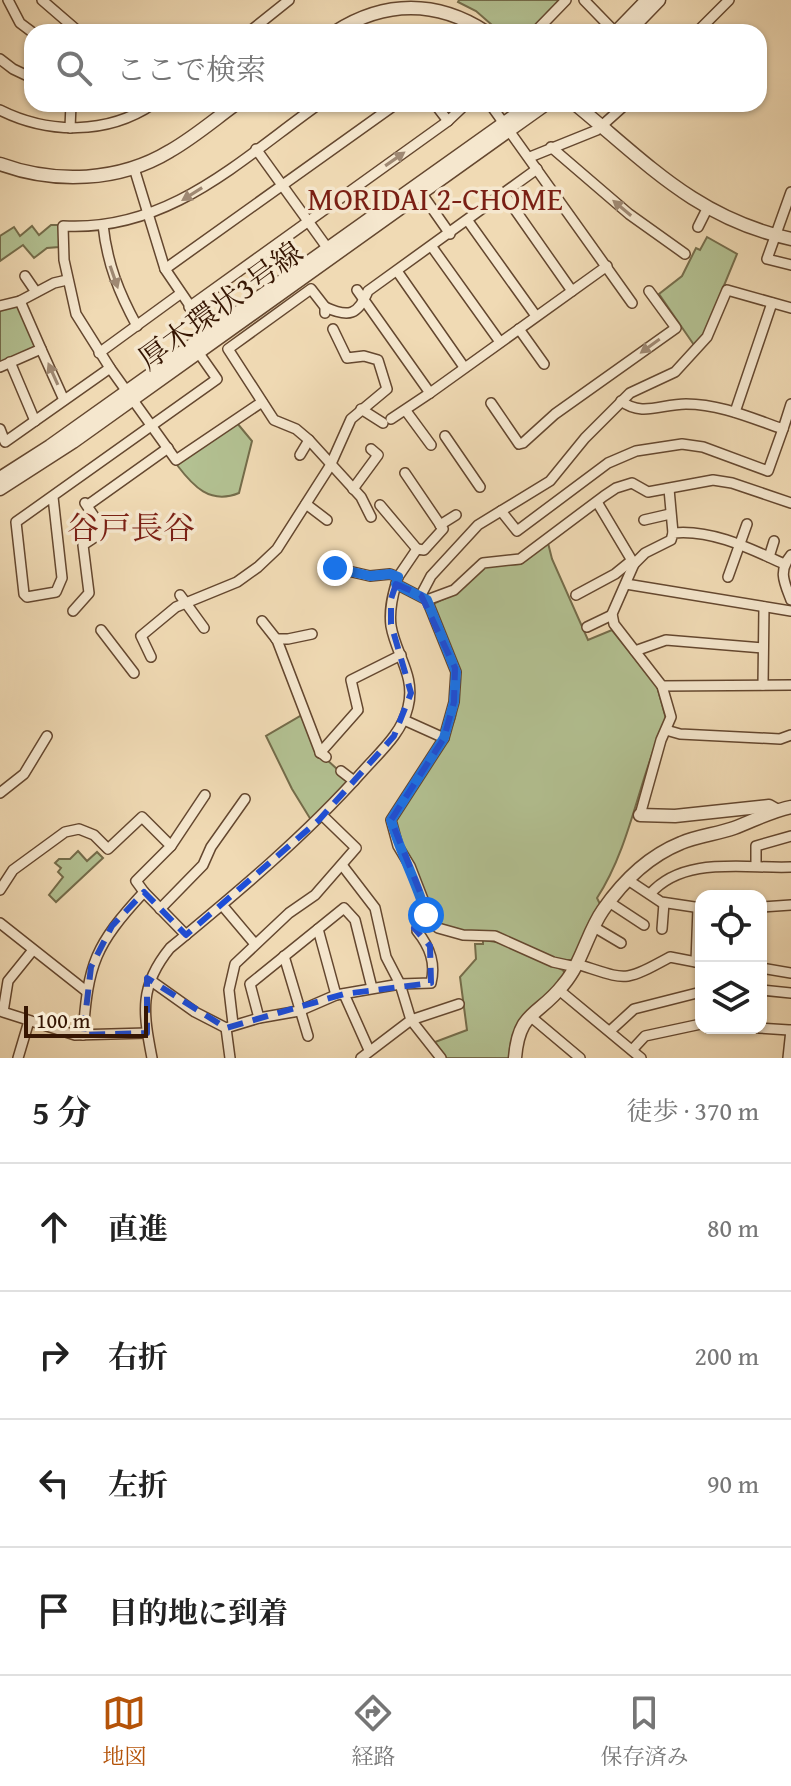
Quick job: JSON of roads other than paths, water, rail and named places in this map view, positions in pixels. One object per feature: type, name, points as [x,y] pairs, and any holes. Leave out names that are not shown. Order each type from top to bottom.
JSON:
[{"type":"street","points":[[8,0],[24,26]]},
{"type":"street","points":[[42,0],[70,24]]},
{"type":"street","points":[[263,24],[280,14],[289,0]]},
{"type":"street","points":[[543,24],[566,0]]},
{"type":"street","points":[[584,0],[608,24]]},
{"type":"street","points":[[624,24],[647,0]]},
{"type":"street","points":[[636,24],[659,0]]},
{"type":"street","points":[[705,24],[729,0]]},
{"type":"street","points":[[350,24],[375,11],[426,3],[462,16],[474,24]]},
{"type":"street","points":[[0,59],[24,74]]},
{"type":"street","points":[[0,110],[34,124],[70,128],[105,125],[139,112]]},
{"type":"street","points":[[70,128],[71,112]]},
{"type":"street","points":[[0,165],[29,173],[66,177],[134,168],[168,153],[222,112]]},
{"type":"street","points":[[262,402],[178,460],[99,353],[76,314],[67,280],[63,226],[103,225],[147,215],[188,196],[308,112]]},
{"type":"street","points":[[165,269],[385,112]]},
{"type":"street","points":[[441,112],[448,121]]},
{"type":"street","points":[[189,307],[458,112]]},
{"type":"street","points":[[496,112],[632,303]]},
{"type":"street","name":"厚木環状3号線","points":[[330,252],[422,194],[523,112]]},
{"type":"street","name":"厚木環状3号線","points":[[0,489],[32,470],[211,337],[533,112]]},
{"type":"street","points":[[585,112],[672,185],[707,209],[791,239]]},
{"type":"street","points":[[530,157],[602,126],[617,112]]},
{"type":"street","points":[[551,147],[629,214],[685,254]]},
{"type":"street","points":[[256,149],[330,252]]},
{"type":"street","points":[[134,168],[165,269],[211,337]]},
{"type":"street","points":[[371,517],[361,497],[309,440],[296,429],[274,420],[228,349],[311,289],[325,310],[355,312],[362,307],[368,291],[537,169]]},
{"type":"street","points":[[791,192],[767,260],[791,265]]},
{"type":"street","points":[[422,194],[450,234]]},
{"type":"street","points":[[504,194],[572,291]]},
{"type":"street","points":[[698,227],[707,209]]},
{"type":"street","points":[[468,221],[536,316]]},
{"type":"street","points":[[103,225],[115,282],[137,326]]},
{"type":"street","points":[[432,247],[500,342]]},
{"type":"street","points":[[361,409],[387,421],[406,411],[607,266]]},
{"type":"street","points":[[397,271],[464,367]]},
{"type":"street","points":[[25,276],[36,292]]},
{"type":"street","points":[[0,306],[20,301],[54,283],[67,280]]},
{"type":"street","points":[[357,290],[430,393]]},
{"type":"street","points":[[424,598],[431,576],[478,525],[550,481],[621,401],[637,389],[675,372],[705,341],[727,290],[791,308]]},
{"type":"street","points":[[491,403],[519,444],[523,443],[555,414],[676,328],[649,291]]},
{"type":"street","points":[[99,353],[180,294]]},
{"type":"street","points":[[20,301],[64,400]]},
{"type":"street","points":[[735,412],[772,303]]},
{"type":"street","points":[[151,657],[141,636],[183,598],[237,582],[277,549],[306,504],[349,422],[387,389],[378,360],[364,356],[347,358],[333,329]]},
{"type":"street","points":[[519,329],[544,364]]},
{"type":"street","name":"厚木環状3号線","points":[[0,478],[198,352],[211,337]]},
{"type":"street","points":[[35,421],[5,365],[41,349]]},
{"type":"street","points":[[53,497],[62,578],[56,592],[27,597],[24,594],[16,522],[217,379],[198,352]]},
{"type":"street","points":[[0,429],[5,442],[110,368]]},
{"type":"street","points":[[621,401],[635,410],[688,404],[735,412],[783,429]]},
{"type":"street","points":[[501,511],[517,531],[615,458],[668,445],[703,447],[768,471],[791,404]]},
{"type":"street","points":[[406,411],[431,445]]},
{"type":"street","points":[[445,436],[480,487]]},
{"type":"street","points":[[300,455],[309,440]]},
{"type":"street","points":[[73,611],[89,593],[83,545],[104,531],[86,504],[168,448]]},
{"type":"street","points":[[353,489],[377,451]]},
{"type":"street","points":[[464,463],[474,456]]},
{"type":"street","points":[[380,505],[417,549],[424,550],[441,533],[443,529],[405,473]]},
{"type":"street","points":[[424,598],[454,590],[483,563],[520,559],[616,488],[632,483],[648,492],[713,480],[732,483],[791,503]]},
{"type":"street","points":[[576,595],[671,540],[669,489]]},
{"type":"street","points":[[587,627],[612,615],[633,563],[597,502]]},
{"type":"street","points":[[306,504],[327,520]]},
{"type":"street","points":[[644,520],[670,514]]},
{"type":"street","points":[[440,525],[456,515]]},
{"type":"street","points":[[700,533],[704,520]]},
{"type":"street","points":[[727,573],[747,524]]},
{"type":"street","points":[[714,536],[718,525]]},
{"type":"street","points":[[673,533],[714,536],[784,564]]},
{"type":"street","points":[[769,557],[774,541]]},
{"type":"street","points":[[152,1058],[144,1010],[150,980],[162,958],[323,816],[394,736],[404,720],[411,693],[410,681],[391,624],[390,609],[397,580],[417,549]]},
{"type":"street","points":[[791,555],[784,564],[783,580],[791,600]]},
{"type":"street","points":[[335,568],[370,576],[390,574],[424,598],[456,672],[454,702],[444,738],[391,820],[398,846],[410,866],[424,902],[426,915],[438,928],[463,935],[495,936],[553,962],[624,979],[670,957],[695,962]]},
{"type":"street","points":[[626,584],[791,611]]},
{"type":"street","points":[[183,598],[204,628]]},
{"type":"street","points":[[763,685],[764,607]]},
{"type":"street","points":[[612,615],[616,627],[662,686],[671,717],[640,815],[675,816],[769,806],[776,810]]},
{"type":"street","points":[[262,621],[276,639],[323,755],[358,710],[351,680],[401,655]]},
{"type":"street","points":[[101,630],[134,673]]},
{"type":"street","points":[[276,639],[312,634]]},
{"type":"street","points":[[635,651],[666,640],[763,648]]},
{"type":"street","points":[[662,686],[791,685]]},
{"type":"street","points":[[404,720],[444,738]]},
{"type":"street","points":[[666,730],[680,734],[780,739],[791,735]]},
{"type":"street","points":[[0,793],[24,774],[47,736]]},
{"type":"street","points":[[341,771],[354,781]]},
{"type":"street","points":[[186,935],[136,881],[171,846],[201,797]]},
{"type":"street","points":[[160,909],[203,865],[220,829],[241,801]]},
{"type":"street","points":[[515,1058],[518,1031],[559,990],[576,966],[609,902],[641,867],[681,842],[713,835],[791,807]]},
{"type":"street","points":[[230,1058],[229,990],[235,964],[289,913],[315,895],[356,846],[323,816]]},
{"type":"street","points":[[0,890],[13,870],[65,832],[75,829],[94,835],[108,849],[142,817],[171,846]]},
{"type":"street","points":[[756,865],[756,846],[791,836]]},
{"type":"street","points":[[342,865],[375,908],[386,957],[400,984],[411,1020],[441,1058]]},
{"type":"street","points":[[650,894],[661,881],[698,869],[756,865],[791,867]]},
{"type":"street","points":[[628,880],[664,903],[695,907]]},
{"type":"street","points":[[83,1035],[91,967],[112,926],[144,892]]},
{"type":"street","points":[[609,902],[644,925]]},
{"type":"street","points":[[662,929],[664,903]]},
{"type":"street","points":[[222,905],[255,944]]},
{"type":"street","points":[[767,907],[791,905]]},
{"type":"street","points":[[259,1018],[250,984],[344,908],[355,920],[372,988]]},
{"type":"street","points":[[150,980],[195,1012],[230,1026],[299,1011],[340,994],[400,984],[434,983],[430,946],[417,931],[418,924],[426,915]]},
{"type":"street","points":[[0,923],[86,991]]},
{"type":"street","points":[[594,927],[621,943]]},
{"type":"street","points":[[318,929],[340,994],[369,1050]]},
{"type":"street","points":[[33,950],[8,981],[3,1012],[83,1035],[147,1033]]},
{"type":"street","points":[[284,956],[308,1036]]},
{"type":"street","points":[[767,969],[791,973]]},
{"type":"street","points":[[559,990],[641,1058]]},
{"type":"street","points":[[767,991],[791,993]]},
{"type":"street","points":[[610,1031],[634,1009],[695,994]]},
{"type":"street","points":[[361,1058],[411,1020],[459,1004]]},
{"type":"street","points":[[530,1016],[580,1058]]},
{"type":"street","points":[[18,1058],[29,1021]]},
{"type":"street","points":[[632,1050],[645,1036],[695,1025]]},
{"type":"street","points":[[767,1029],[790,1030],[788,1058]]},
{"type":"district","name":"MORIDAI 2-CHOME","points":[[435,198]]},
{"type":"district","name":"谷戸長谷","points":[[131,527]]}]
